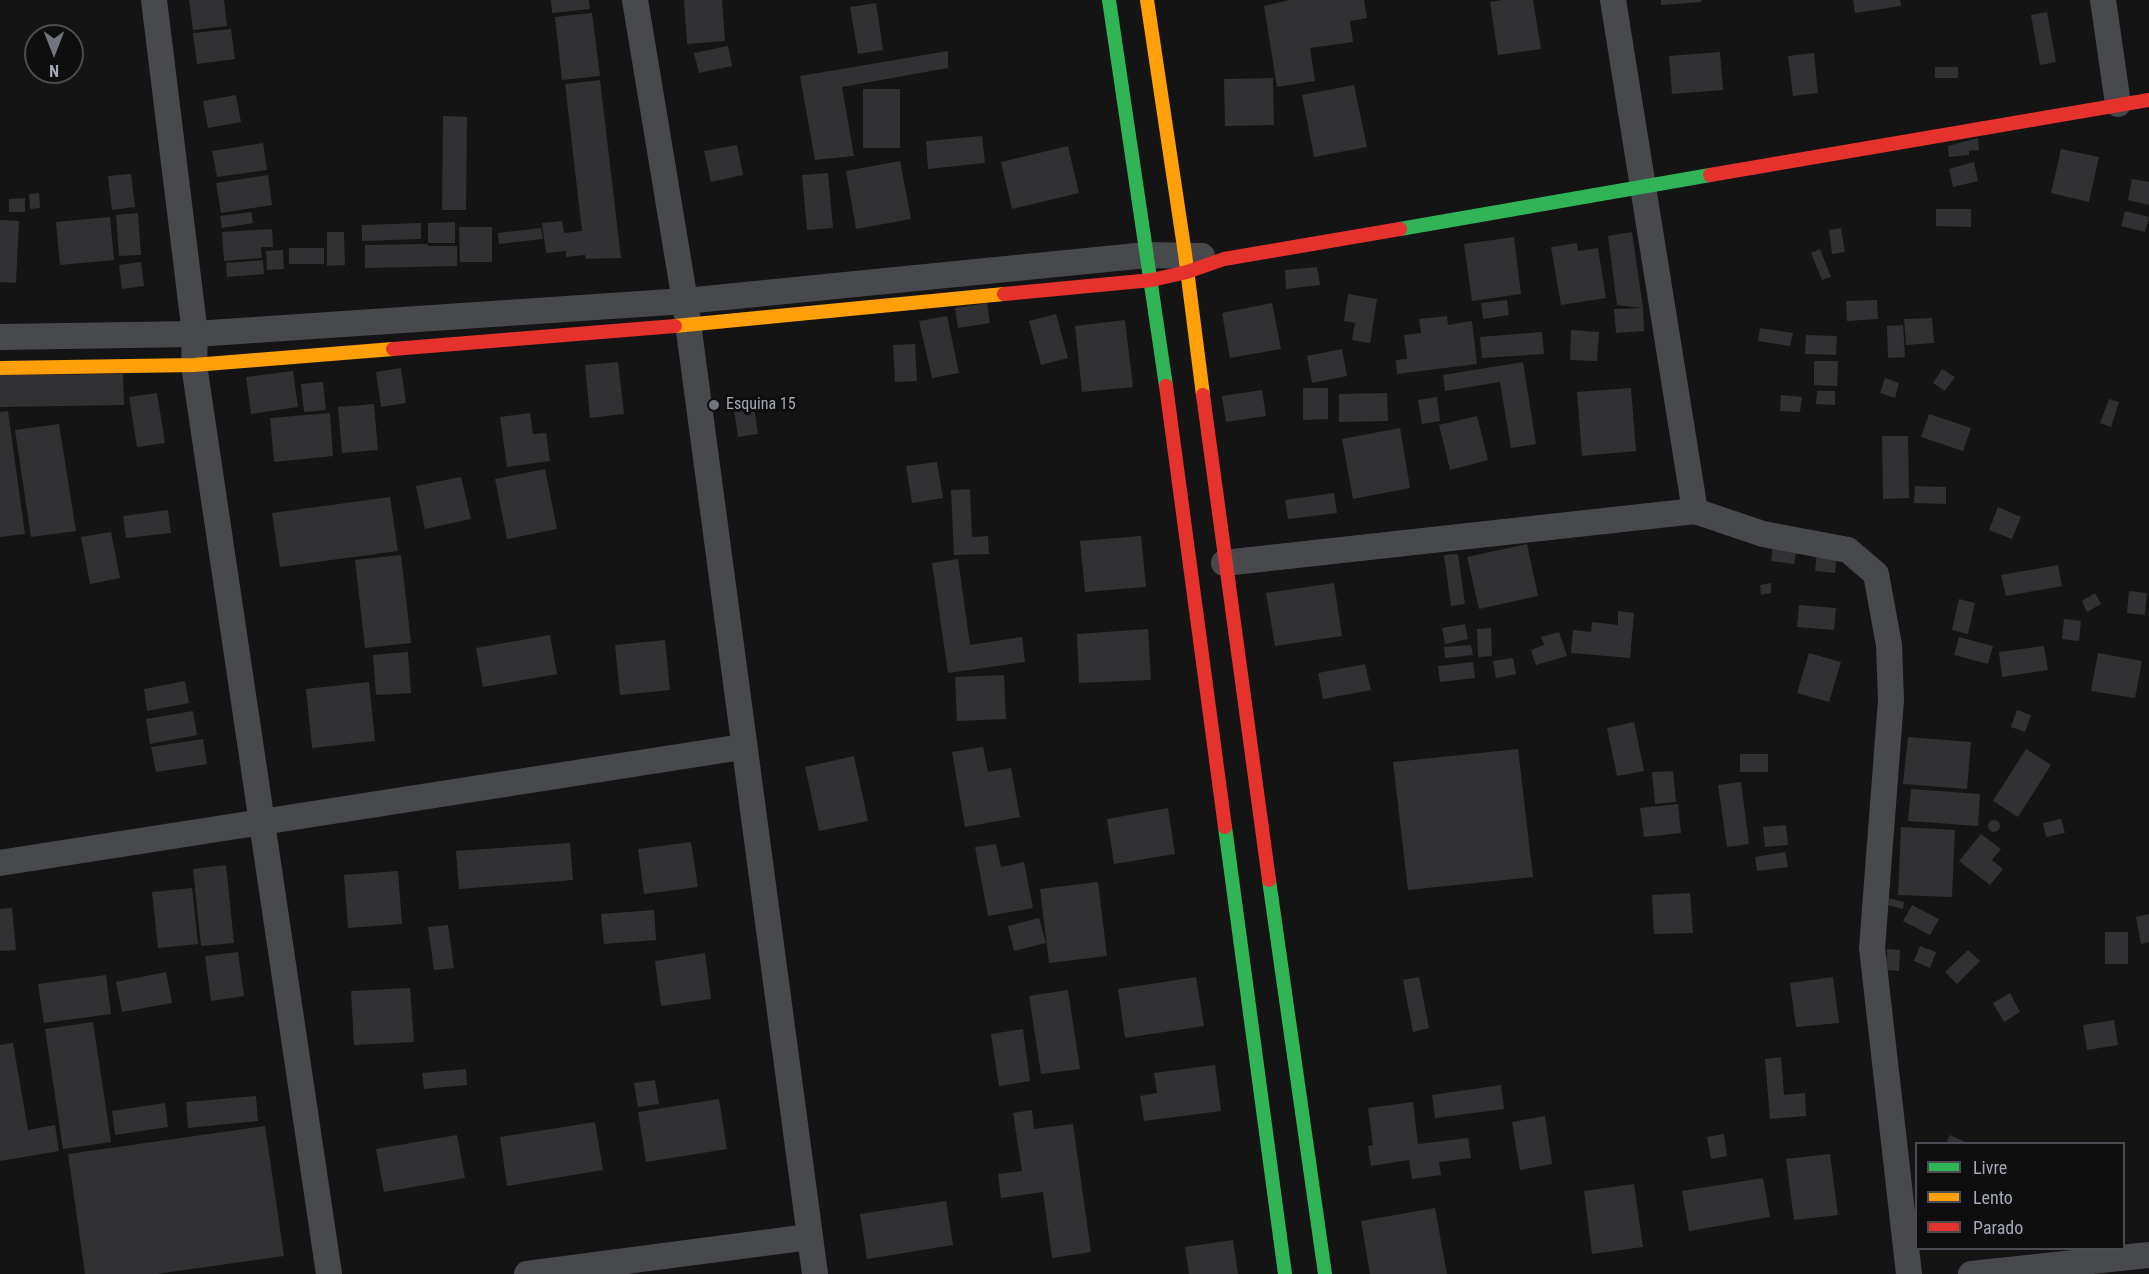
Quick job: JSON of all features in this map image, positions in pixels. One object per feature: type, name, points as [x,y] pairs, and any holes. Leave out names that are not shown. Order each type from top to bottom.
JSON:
[{"type":"street","points":[[154,0],[195,334],[194,365],[264,823],[329,1274]]},
{"type":"street","points":[[635,0],[686,313],[742,747],[815,1274]]},
{"type":"street","points":[[1109,0],[1152,280],[1286,1274]]},
{"type":"street","points":[[1147,0],[1186,263],[1224,563],[1325,1274]]},
{"type":"street","points":[[1613,0],[1695,511]]},
{"type":"street","points":[[2103,0],[2118,104]]},
{"type":"street","points":[[0,368],[194,365],[686,313],[1147,255],[1186,263],[1224,259],[2149,100]]},
{"type":"street","points":[[0,337],[195,334],[686,313],[1152,280],[1186,263]]},
{"type":"street","points":[[1224,563],[1695,511],[1763,534],[1848,550],[1876,574],[1889,645],[1890,700],[1872,948],[1909,1274]]},
{"type":"street","points":[[0,863],[742,747]]},
{"type":"street","points":[[527,1274],[809,1237]]},
{"type":"street","points":[[1971,1274],[2149,1256]]},
{"type":"building","points":[[189,0],[224,0],[227,26],[193,30]]},
{"type":"building","points":[[551,0],[589,0],[590,9],[552,13]]},
{"type":"building","points":[[684,0],[722,0],[725,41],[687,44]]},
{"type":"building","points":[[1289,0],[1364,0],[1367,18],[1350,21],[1353,42],[1310,48],[1315,81],[1277,87],[1264,6]]},
{"type":"building","points":[[1533,0],[1541,49],[1498,55],[1490,2]]},
{"type":"building","points":[[1661,0],[1701,0],[1701,2],[1661,5]]},
{"type":"building","points":[[1853,0],[1900,0],[1901,6],[1855,13]]},
{"type":"building","points":[[876,3],[883,50],[858,54],[850,7]]},
{"type":"building","points":[[2047,12],[2056,62],[2040,65],[2031,15]]},
{"type":"building","points":[[592,13],[600,76],[562,80],[555,17]]},
{"type":"building","points":[[231,29],[235,59],[197,64],[193,33]]},
{"type":"building","points":[[728,46],[732,66],[699,73],[694,53]]},
{"type":"building","points":[[948,51],[948,68],[842,87],[854,156],[815,160],[800,76]]},
{"type":"building","points":[[1720,52],[1723,90],[1672,94],[1669,56]]},
{"type":"building","points":[[1814,53],[1818,93],[1793,96],[1788,56]]},
{"type":"building","points":[[1935,67],[1958,67],[1958,78],[1935,78]]},
{"type":"building","points":[[1273,78],[1274,125],[1225,126],[1224,79]]},
{"type":"building","points":[[600,80],[621,258],[586,259],[585,255],[566,257],[566,251],[546,253],[542,223],[562,221],[564,233],[582,231],[565,84]]},
{"type":"building","points":[[1354,85],[1367,147],[1314,157],[1302,95]]},
{"type":"building","points":[[863,89],[900,89],[900,148],[863,148]]},
{"type":"building","points":[[236,95],[241,122],[208,128],[203,101]]},
{"type":"building","points":[[443,116],[467,117],[466,210],[442,210]]},
{"type":"building","points":[[982,136],[985,163],[928,169],[926,141]]},
{"type":"building","points":[[1978,138],[1979,150],[1969,151],[1969,155],[1949,157],[1948,146]]},
{"type":"building","points":[[263,143],[267,170],[217,177],[212,151]]},
{"type":"building","points":[[737,145],[743,175],[711,182],[704,151]]},
{"type":"building","points":[[1068,146],[1079,193],[1012,209],[1001,162]]},
{"type":"building","points":[[2061,149],[2099,157],[2089,202],[2051,193]]},
{"type":"building","points":[[900,161],[911,219],[856,229],[846,171]]},
{"type":"building","points":[[1974,162],[1978,181],[1953,187],[1949,169]]},
{"type":"building","points":[[828,173],[833,228],[807,230],[802,175]]},
{"type":"building","points":[[131,174],[135,207],[112,210],[108,176]]},
{"type":"building","points":[[268,175],[272,205],[221,213],[216,183]]},
{"type":"building","points":[[2132,179],[2149,182],[2149,205],[2128,200]]},
{"type":"building","points":[[39,193],[40,208],[30,209],[29,194]]},
{"type":"building","points":[[25,198],[25,212],[9,212],[9,199]]},
{"type":"building","points":[[1936,209],[1971,209],[1971,227],[1936,226]]},
{"type":"building","points":[[2125,211],[2149,217],[2145,232],[2121,226]]},
{"type":"building","points":[[251,212],[253,223],[222,228],[220,216]]},
{"type":"building","points":[[138,213],[141,255],[119,256],[116,215]]},
{"type":"building","points":[[110,217],[114,260],[60,265],[56,222]]},
{"type":"building","points":[[0,220],[19,221],[16,283],[0,282]]},
{"type":"building","points":[[455,222],[455,243],[428,243],[428,223]]},
{"type":"building","points":[[421,223],[421,239],[362,241],[362,225]]},
{"type":"building","points":[[459,227],[492,227],[492,262],[460,262]]},
{"type":"building","points":[[541,228],[543,239],[499,244],[498,233]]},
{"type":"building","points":[[1841,228],[1845,252],[1832,254],[1829,230]]},
{"type":"building","points":[[272,229],[273,247],[261,247],[262,258],[224,261],[222,232]]},
{"type":"building","points":[[327,232],[344,232],[345,265],[327,266]]},
{"type":"building","points":[[1632,232],[1643,308],[1617,305],[1608,236]]},
{"type":"building","points":[[1514,237],[1521,294],[1472,301],[1464,244]]},
{"type":"building","points":[[1577,243],[1578,251],[1598,248],[1606,298],[1561,305],[1551,247]]},
{"type":"building","points":[[428,244],[428,246],[457,246],[457,266],[365,268],[365,245]]},
{"type":"building","points":[[289,248],[324,248],[324,264],[289,264]]},
{"type":"building","points":[[1820,249],[1831,277],[1822,280],[1811,253]]},
{"type":"building","points":[[283,250],[284,269],[267,270],[266,251]]},
{"type":"building","points":[[263,260],[264,274],[227,277],[226,263]]},
{"type":"building","points":[[141,262],[144,286],[122,289],[119,265]]},
{"type":"building","points":[[1317,267],[1320,285],[1286,289],[1285,270]]},
{"type":"building","points":[[1348,294],[1377,299],[1370,343],[1352,340],[1355,323],[1344,321]]},
{"type":"building","points":[[1507,300],[1509,315],[1483,319],[1481,303]]},
{"type":"building","points":[[1877,300],[1878,319],[1847,321],[1846,301]]},
{"type":"building","points":[[987,303],[990,323],[958,328],[955,308]]},
{"type":"building","points":[[1272,303],[1281,349],[1230,358],[1222,313]]},
{"type":"building","points":[[1643,308],[1644,331],[1616,333],[1614,309]]},
{"type":"building","points":[[1056,314],[1068,358],[1041,365],[1029,321]]},
{"type":"building","points":[[947,316],[959,373],[932,378],[919,321]]},
{"type":"building","points":[[1447,316],[1448,325],[1472,321],[1477,364],[1397,374],[1396,360],[1407,359],[1404,335],[1421,333],[1419,319]]},
{"type":"building","points":[[1932,318],[1934,343],[1906,345],[1904,319]]},
{"type":"building","points":[[1125,320],[1133,387],[1082,392],[1075,326]]},
{"type":"building","points":[[1903,325],[1905,357],[1888,358],[1887,326]]},
{"type":"building","points":[[1760,328],[1793,333],[1790,346],[1758,341]]},
{"type":"building","points":[[1571,330],[1599,332],[1597,361],[1570,360]]},
{"type":"building","points":[[1542,332],[1544,354],[1482,358],[1480,337]]},
{"type":"building","points":[[1806,335],[1837,336],[1836,355],[1805,354]]},
{"type":"building","points":[[915,344],[917,381],[895,382],[893,345]]},
{"type":"building","points":[[1342,349],[1347,376],[1312,383],[1307,356]]},
{"type":"building","points":[[1814,361],[1838,361],[1837,386],[1814,385]]},
{"type":"building","points":[[618,362],[624,414],[590,418],[585,365]]},
{"type":"building","points":[[1523,362],[1536,444],[1511,448],[1500,382],[1445,391],[1443,375]]},
{"type":"building","points":[[401,368],[406,403],[381,407],[376,372]]},
{"type":"building","points":[[1942,369],[1955,377],[1945,391],[1933,383]]},
{"type":"building","points":[[293,371],[298,407],[251,414],[246,377]]},
{"type":"building","points":[[123,374],[124,405],[0,407],[0,375]]},
{"type":"building","points":[[1885,378],[1899,383],[1895,398],[1880,393]]},
{"type":"building","points":[[323,382],[326,410],[304,412],[301,384]]},
{"type":"building","points":[[1303,388],[1328,388],[1328,419],[1303,420]]},
{"type":"building","points":[[1631,388],[1636,451],[1582,456],[1577,392]]},
{"type":"building","points":[[1262,390],[1266,416],[1226,422],[1222,396]]},
{"type":"building","points":[[1817,391],[1835,391],[1835,405],[1816,404]]},
{"type":"building","points":[[157,393],[165,443],[137,447],[129,397]]},
{"type":"building","points":[[1387,393],[1388,421],[1339,422],[1339,394]]},
{"type":"building","points":[[1781,395],[1802,397],[1800,412],[1780,411]]},
{"type":"building","points":[[1437,397],[1440,421],[1422,424],[1418,400]]},
{"type":"building","points":[[2109,399],[2119,402],[2111,427],[2100,423]]},
{"type":"building","points":[[374,404],[378,450],[342,453],[338,407]]},
{"type":"building","points":[[754,407],[758,434],[738,437],[734,410]]},
{"type":"building","points":[[8,411],[25,534],[0,537],[0,412]]},
{"type":"building","points":[[330,413],[333,456],[274,462],[270,418]]},
{"type":"building","points":[[530,413],[533,434],[546,433],[550,461],[507,467],[500,417]]},
{"type":"building","points":[[1929,414],[1971,428],[1963,451],[1921,437]]},
{"type":"building","points":[[1477,416],[1488,460],[1450,470],[1439,425]]},
{"type":"building","points":[[59,424],[76,531],[31,537],[15,430]]},
{"type":"building","points":[[1400,428],[1410,488],[1353,499],[1342,439]]},
{"type":"building","points":[[1882,436],[1908,436],[1909,498],[1883,499]]},
{"type":"building","points":[[937,462],[943,498],[912,503],[906,466]]},
{"type":"building","points":[[545,469],[557,529],[507,539],[495,479]]},
{"type":"building","points":[[461,477],[471,519],[425,529],[416,486]]},
{"type":"building","points":[[1915,486],[1946,487],[1946,504],[1914,503]]},
{"type":"building","points":[[970,489],[972,537],[988,536],[989,554],[954,555],[951,490]]},
{"type":"building","points":[[1334,493],[1337,513],[1288,519],[1285,500]]},
{"type":"building","points":[[390,497],[398,551],[280,567],[272,513]]},
{"type":"building","points":[[1998,507],[2021,517],[2012,539],[1989,530]]},
{"type":"building","points":[[168,510],[171,533],[126,538],[123,516]]},
{"type":"building","points":[[111,532],[120,578],[90,584],[81,537]]},
{"type":"building","points":[[1141,536],[1146,587],[1085,592],[1080,541]]},
{"type":"building","points":[[1527,544],[1538,596],[1479,609],[1467,557]]},
{"type":"building","points":[[1773,545],[1797,549],[1794,564],[1771,561]]},
{"type":"building","points":[[1817,552],[1837,554],[1835,573],[1815,571]]},
{"type":"building","points":[[1458,554],[1465,604],[1451,606],[1444,555]]},
{"type":"building","points":[[401,555],[411,643],[365,648],[355,560]]},
{"type":"building","points":[[958,559],[970,645],[1022,637],[1025,662],[948,673],[932,563]]},
{"type":"building","points":[[2058,565],[2062,586],[2006,596],[2001,575]]},
{"type":"building","points":[[1334,583],[1342,636],[1275,646],[1266,593]]},
{"type":"building","points":[[1771,583],[1771,593],[1761,595],[1760,585]]},
{"type":"building","points":[[2129,591],[2147,593],[2145,615],[2127,613]]},
{"type":"building","points":[[2095,593],[2101,604],[2087,612],[2082,601]]},
{"type":"building","points":[[1959,599],[1975,603],[1968,634],[1952,630]]},
{"type":"building","points":[[1799,605],[1836,608],[1834,630],[1797,627]]},
{"type":"building","points":[[1618,611],[1634,613],[1630,658],[1571,653],[1573,630],[1591,632],[1592,622],[1618,625]]},
{"type":"building","points":[[2064,619],[2081,621],[2079,641],[2062,639]]},
{"type":"building","points":[[1465,624],[1468,639],[1445,644],[1442,628]]},
{"type":"building","points":[[1491,628],[1492,656],[1478,657],[1477,629]]},
{"type":"building","points":[[1148,629],[1151,680],[1079,683],[1077,634]]},
{"type":"building","points":[[1559,632],[1567,656],[1536,665],[1531,650],[1544,645],[1541,637]]},
{"type":"building","points":[[550,635],[557,674],[483,687],[476,648]]},
{"type":"building","points":[[1959,637],[1993,646],[1988,664],[1954,655]]},
{"type":"building","points":[[665,640],[670,690],[620,695],[615,645]]},
{"type":"building","points":[[1471,645],[1473,655],[1445,658],[1444,647]]},
{"type":"building","points":[[2044,646],[2048,670],[2002,677],[1999,652]]},
{"type":"building","points":[[408,652],[411,693],[376,695],[373,655]]},
{"type":"building","points":[[1809,653],[1841,662],[1829,702],[1797,693]]},
{"type":"building","points":[[2098,653],[2142,661],[2135,698],[2091,691]]},
{"type":"building","points":[[1513,658],[1516,674],[1496,678],[1493,661]]},
{"type":"building","points":[[1473,662],[1475,678],[1440,682],[1438,666]]},
{"type":"building","points":[[1365,664],[1371,690],[1323,699],[1318,673]]},
{"type":"building","points":[[1004,675],[1006,719],[957,721],[955,677]]},
{"type":"building","points":[[185,681],[189,703],[147,711],[144,689]]},
{"type":"building","points":[[369,682],[375,741],[312,748],[306,689]]},
{"type":"building","points":[[2017,710],[2031,715],[2025,732],[2011,727]]},
{"type":"building","points":[[193,711],[197,735],[150,744],[146,719]]},
{"type":"building","points":[[1634,722],[1644,771],[1617,776],[1607,728]]},
{"type":"building","points":[[1908,737],[1971,742],[1967,789],[1903,784]]},
{"type":"building","points":[[203,739],[207,764],[156,772],[151,747]]},
{"type":"building","points":[[983,747],[988,772],[1011,768],[1020,817],[965,827],[952,752]]},
{"type":"building","points":[[1518,749],[1533,877],[1408,890],[1393,762]]},
{"type":"building","points":[[2026,749],[2051,765],[2018,817],[1993,801]]},
{"type":"building","points":[[1740,754],[1768,754],[1768,772],[1740,772]]},
{"type":"building","points":[[854,756],[868,821],[819,831],[805,767]]},
{"type":"building","points":[[1673,771],[1676,802],[1655,804],[1652,772]]},
{"type":"building","points":[[1741,782],[1749,844],[1727,847],[1718,785]]},
{"type":"building","points":[[1911,789],[1980,794],[1978,826],[1908,821]]},
{"type":"building","points":[[1678,804],[1681,833],[1644,837],[1640,808]]},
{"type":"building","points":[[1168,808],[1175,854],[1114,864],[1107,819]]},
{"type":"building","points":[[2061,819],[2065,833],[2046,837],[2043,823]]},
{"type":"building","points":[[1996,820],[2000,826],[1996,832],[1992,832],[1988,824]]},
{"type":"building","points":[[1786,825],[1788,845],[1765,847],[1763,827]]},
{"type":"building","points":[[1901,827],[1955,830],[1952,897],[1898,895]]},
{"type":"building","points":[[1981,834],[2001,849],[1992,860],[2003,869],[1990,885],[1959,861]]},
{"type":"building","points":[[691,842],[698,887],[644,894],[638,849]]},
{"type":"building","points":[[570,843],[573,880],[459,889],[456,851]]},
{"type":"building","points":[[996,844],[1001,867],[1024,862],[1033,908],[988,916],[975,847]]},
{"type":"building","points":[[1785,852],[1788,867],[1757,871],[1755,857]]},
{"type":"building","points":[[226,865],[234,943],[201,946],[193,869]]},
{"type":"building","points":[[398,871],[402,924],[348,928],[344,875]]},
{"type":"building","points":[[1098,882],[1107,956],[1049,963],[1040,889]]},
{"type":"building","points":[[192,888],[198,944],[158,948],[152,892]]},
{"type":"building","points":[[1690,893],[1693,933],[1654,934],[1652,895]]},
{"type":"building","points":[[1889,898],[1904,902],[1903,909],[1887,905]]},
{"type":"building","points":[[1912,905],[1939,919],[1930,935],[1903,921]]},
{"type":"building","points":[[12,908],[16,950],[0,951],[0,909]]},
{"type":"building","points":[[654,910],[656,940],[604,944],[601,914]]},
{"type":"building","points":[[2149,914],[2149,942],[2141,944],[2136,917]]},
{"type":"building","points":[[1039,918],[1046,943],[1014,951],[1008,926]]},
{"type":"building","points":[[448,925],[454,968],[434,970],[428,927]]},
{"type":"building","points":[[2105,932],[2128,932],[2128,964],[2105,964]]},
{"type":"building","points":[[1920,946],[1936,952],[1930,968],[1914,961]]},
{"type":"building","points":[[1887,949],[1900,950],[1899,971],[1886,970]]},
{"type":"building","points":[[1968,950],[1980,961],[1957,984],[1945,972]]},
{"type":"building","points":[[238,952],[244,996],[211,1001],[205,956]]},
{"type":"building","points":[[705,953],[711,999],[661,1006],[655,961]]},
{"type":"building","points":[[166,972],[172,1003],[122,1012],[116,982]]},
{"type":"building","points":[[106,975],[111,1014],[44,1023],[38,984]]},
{"type":"building","points":[[1196,977],[1204,1026],[1125,1038],[1118,989]]},
{"type":"building","points":[[1419,977],[1429,1028],[1413,1032],[1403,980]]},
{"type":"building","points":[[1833,977],[1839,1023],[1796,1027],[1790,983]]},
{"type":"building","points":[[410,988],[414,1042],[354,1045],[351,991]]},
{"type":"building","points":[[1068,990],[1080,1069],[1041,1074],[1029,996]]},
{"type":"building","points":[[2010,993],[2020,1012],[2004,1022],[1993,1003]]},
{"type":"building","points":[[2114,1020],[2118,1045],[2087,1050],[2083,1025]]},
{"type":"building","points":[[93,1022],[111,1142],[63,1149],[45,1029]]},
{"type":"building","points":[[1023,1029],[1030,1081],[999,1086],[991,1034]]},
{"type":"building","points":[[13,1043],[28,1130],[55,1125],[59,1151],[0,1161],[0,1045]]},
{"type":"building","points":[[1781,1057],[1784,1095],[1805,1093],[1806,1116],[1770,1119],[1765,1059]]},
{"type":"building","points":[[1215,1065],[1221,1111],[1144,1121],[1140,1096],[1157,1093],[1154,1073]]},
{"type":"building","points":[[466,1069],[467,1085],[424,1089],[422,1073]]},
{"type":"building","points":[[655,1080],[659,1104],[638,1107],[634,1083]]},
{"type":"building","points":[[1501,1085],[1504,1109],[1435,1118],[1432,1095]]},
{"type":"building","points":[[256,1096],[258,1121],[188,1128],[186,1102]]},
{"type":"building","points":[[719,1099],[727,1149],[646,1162],[638,1112]]},
{"type":"building","points":[[1413,1102],[1418,1144],[1468,1138],[1471,1158],[1439,1162],[1441,1175],[1412,1179],[1409,1160],[1371,1166],[1368,1146],[1373,1145],[1368,1108]]},
{"type":"building","points":[[165,1103],[168,1127],[115,1135],[112,1111]]},
{"type":"building","points":[[1032,1110],[1034,1129],[1073,1124],[1091,1252],[1052,1258],[1043,1192],[1001,1198],[998,1174],[1022,1171],[1013,1113]]},
{"type":"building","points":[[1545,1116],[1552,1164],[1520,1170],[1512,1122]]},
{"type":"building","points":[[595,1122],[603,1170],[507,1186],[500,1137]]},
{"type":"building","points":[[265,1126],[284,1256],[156,1274],[85,1274],[68,1154]]},
{"type":"building","points":[[1724,1134],[1727,1156],[1711,1159],[1707,1137]]},
{"type":"building","points":[[457,1135],[465,1178],[384,1192],[376,1149]]},
{"type":"building","points":[[1950,1135],[1965,1142],[1946,1142]]},
{"type":"building","points":[[1830,1154],[1838,1215],[1794,1220],[1786,1159]]},
{"type":"building","points":[[1763,1178],[1770,1217],[1689,1231],[1682,1191]]},
{"type":"building","points":[[1634,1184],[1643,1247],[1592,1254],[1584,1191]]},
{"type":"building","points":[[946,1201],[953,1245],[867,1259],[860,1214]]},
{"type":"building","points":[[1435,1208],[1447,1274],[1370,1274],[1361,1221]]},
{"type":"building","points":[[1233,1240],[1238,1274],[1189,1274],[1185,1247]]},
{"type":"traffic: fast","points":[[1109,0],[1166,386]]},
{"type":"traffic: fast","points":[[1400,229],[1710,175]]},
{"type":"traffic: fast","points":[[1225,827],[1285,1274]]},
{"type":"traffic: fast","points":[[1269,880],[1325,1274]]},
{"type":"traffic: slow","points":[[1147,0],[1185,254],[1203,395]]},
{"type":"traffic: slow","points":[[675,326],[1004,294]]},
{"type":"traffic: slow","points":[[0,368],[194,365],[393,349]]},
{"type":"traffic: jam","points":[[1710,175],[2149,100]]},
{"type":"traffic: jam","points":[[1004,294],[1152,280],[1187,272],[1224,259],[1400,229]]},
{"type":"traffic: jam","points":[[393,349],[675,326]]},
{"type":"traffic: jam","points":[[1166,386],[1225,827]]},
{"type":"traffic: jam","points":[[1203,395],[1269,880]]},
{"type":"place","name":"Esquina 15","points":[[714,405]]}]
